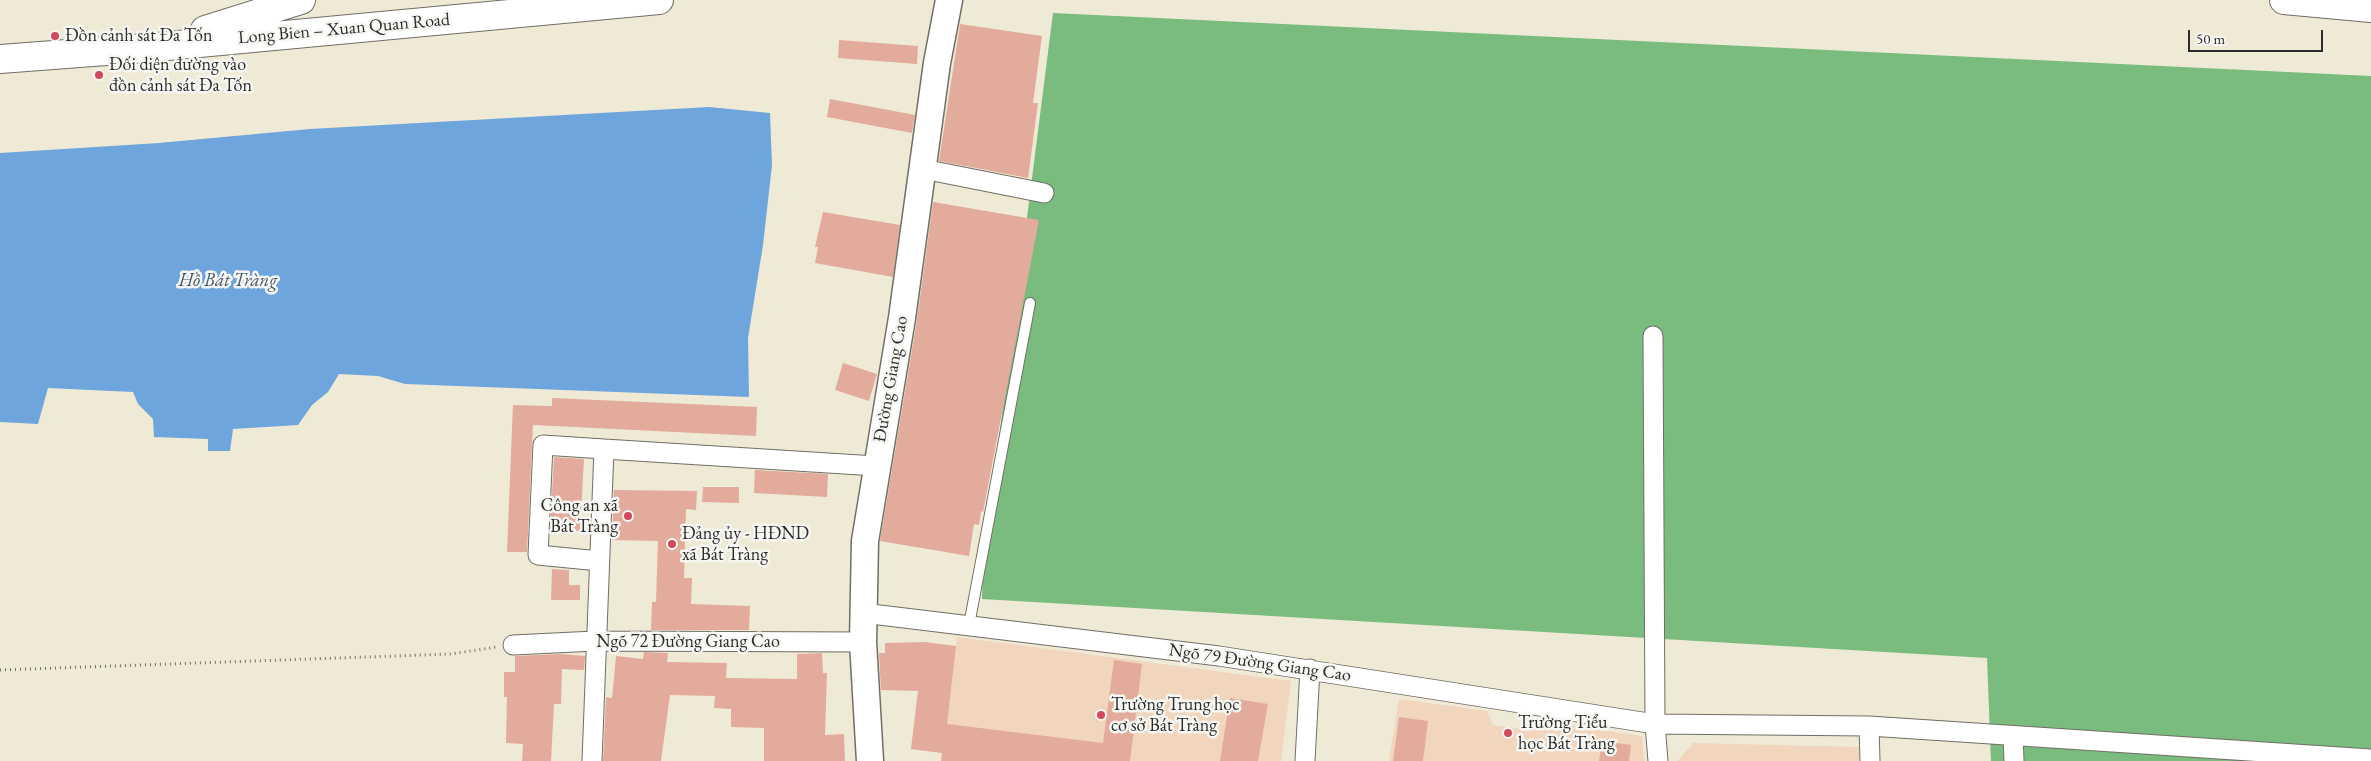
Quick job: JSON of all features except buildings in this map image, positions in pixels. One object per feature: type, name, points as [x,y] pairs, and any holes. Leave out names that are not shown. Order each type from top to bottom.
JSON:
[{"type":"main road","points":[[146,48],[301,0]]},
{"type":"main road","name":"Long Bien – Xuan Quan Road","points":[[0,59],[146,48],[658,0]]},
{"type":"main road","points":[[2284,0],[2371,8]]},
{"type":"street","name":"Đường Giang Cao","points":[[870,761],[862,642],[865,541],[902,318],[937,63],[949,0]]},
{"type":"street","points":[[923,169],[1044,194]]},
{"type":"street","points":[[1653,336],[1655,724],[1658,761]]},
{"type":"street","points":[[599,561],[538,555],[543,445],[876,466]]},
{"type":"street","points":[[592,761],[595,641],[604,449]]},
{"type":"street","name":"Ngõ 79 Đường Giang Cao","points":[[863,613],[1310,669],[1655,724],[1869,726],[2371,758]]},
{"type":"street","name":"Ngõ 72 Đường Giang Cao","points":[[513,644],[595,641],[862,642]]},
{"type":"street","points":[[1305,761],[1310,669]]},
{"type":"street","points":[[1869,726],[1870,761]]},
{"type":"street","points":[[2013,736],[2014,761]]},
{"type":"lane","points":[[970,625],[1030,303]]},
{"type":"path","points":[[0,670],[451,654],[513,644]]},
{"type":"shaded area","name":"Trường Trung học cơ sở Bát Tràng","points":[[957,637],[1291,681],[1281,761],[1004,761],[911,749],[924,642],[956,646]]},
{"type":"shaded area","name":"Trường Tiểu học Bát Tràng","points":[[1399,699],[1487,711],[1493,725],[1526,730],[1538,721],[1642,736],[1644,761],[1389,761]]},
{"type":"shaded area","points":[[1693,743],[1859,747],[1859,761],[1678,761]]},
{"type":"green space","points":[[1053,13],[2371,76],[2371,761],[1991,761],[1987,658],[982,599],[983,564]]},
{"type":"water","name":"Hồ Bát Tràng","points":[[709,107],[770,113],[772,165],[763,245],[748,338],[749,397],[405,384],[378,376],[339,374],[328,392],[312,405],[298,425],[233,429],[230,451],[208,451],[208,439],[154,437],[153,419],[138,404],[133,392],[48,388],[38,424],[0,422],[0,153],[159,143],[310,129]]},
{"type":"place","name":"Đồn cảnh sát Đa Tốn","points":[[55,36]]},
{"type":"place","name":"Đối diện đường vào đồn cảnh sát Đa Tốn","points":[[99,75]]},
{"type":"place","name":"Công an xã Bát Tràng","points":[[628,516]]},
{"type":"place","name":"Đảng ủy - HĐND xã Bát Tràng","points":[[672,544]]},
{"type":"place","name":"Trường Trung học cơ sở Bát Tràng","points":[[1101,715]]},
{"type":"place","name":"Trường Tiểu học Bát Tràng","points":[[1508,733]]}]
